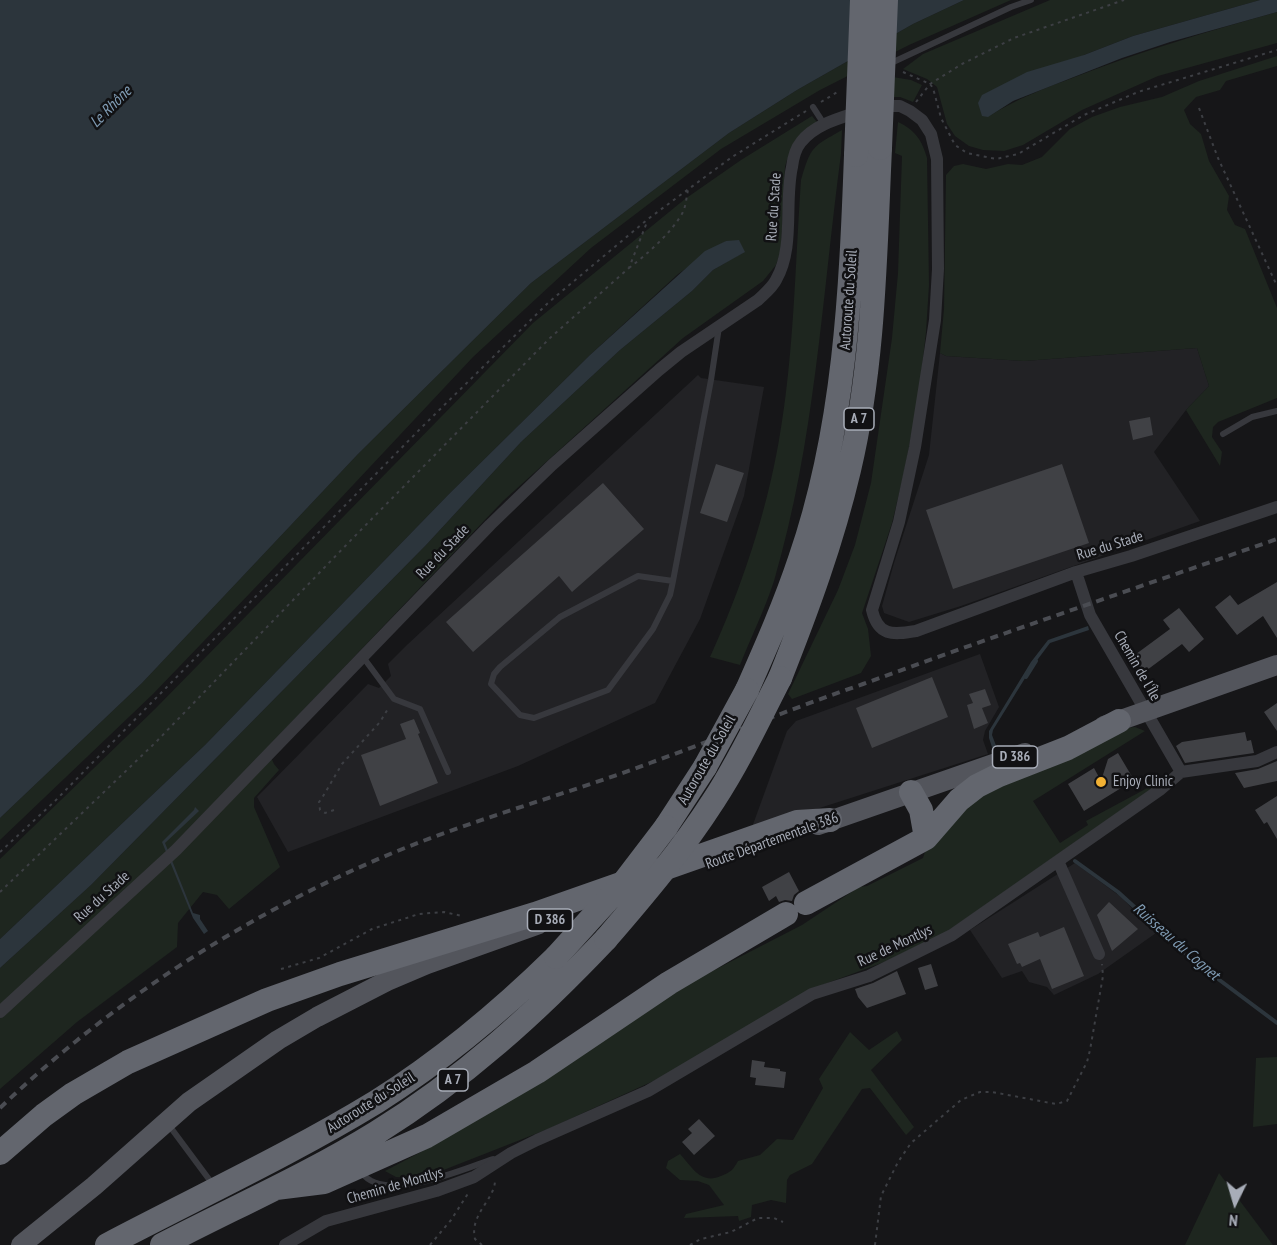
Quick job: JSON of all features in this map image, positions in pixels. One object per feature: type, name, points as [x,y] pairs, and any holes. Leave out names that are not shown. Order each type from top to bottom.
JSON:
[{"type":"highway","name":"Autoroute du Soleil","points":[[107,1245],[315,1137],[376,1102],[459,1044],[556,957],[624,882],[666,827],[705,767],[747,690],[801,558],[837,411],[846,344],[862,0]]},
{"type":"highway","name":"Autoroute du Soleil","points":[[162,1245],[276,1188],[375,1134],[472,1066],[555,993],[606,939],[634,908],[680,849],[714,800],[780,678],[823,566],[847,478],[859,417],[872,302],[886,0]]},
{"type":"highway","points":[[276,1188],[324,1182],[427,1136],[537,1072],[669,982],[796,908],[927,838],[959,800],[977,786],[1068,748],[1119,721]]},
{"type":"highway","points":[[911,792],[921,810],[927,838]]},
{"type":"highway","points":[[0,1153],[44,1115],[73,1094],[128,1062],[234,1013],[302,987],[535,914],[797,822],[830,820]]},
{"type":"main road","name":"Route Départementale 386","points":[[166,1122],[220,1078],[278,1040],[352,998],[427,964],[830,820],[1277,665]]},
{"type":"main road","name":"D 386","points":[[21,1245],[166,1122]]},
{"type":"street","name":"Rue du Stade","points":[[0,1012],[176,850],[490,525],[552,465],[659,370],[758,300],[776,280],[783,264],[789,180],[793,159],[800,143],[815,129],[824,125],[883,105],[900,106],[922,120],[931,134],[937,159],[935,320],[915,447],[899,522],[872,610],[879,628],[890,633],[916,631],[1076,572],[1277,507]]},
{"type":"street","name":"Chemin de l'Île","points":[[1076,572],[1090,615],[1181,772]]},
{"type":"street","points":[[1181,772],[1257,761],[1277,752]]},
{"type":"street","name":"Rue de Montlys","points":[[511,1153],[648,1091],[812,994],[869,976],[952,935],[1161,789],[1181,772]]},
{"type":"street","points":[[1058,861],[1099,954]]},
{"type":"street","name":"Chemin de Montlys","points":[[285,1245],[326,1221],[463,1182],[480,1174],[511,1153]]},
{"type":"lane","points":[[887,65],[1011,7],[1031,0]]},
{"type":"lane","points":[[813,106],[824,125]]},
{"type":"lane","points":[[673,581],[638,576],[560,617],[500,667],[494,674],[491,684],[520,715],[534,718],[608,690],[653,629],[670,595],[673,581],[711,380],[719,327]]},
{"type":"lane","points":[[1223,434],[1252,417],[1277,411]]},
{"type":"lane","points":[[363,657],[394,699],[420,709],[448,772]]},
{"type":"lane","points":[[166,1122],[216,1189]]},
{"type":"lane","points":[[358,1167],[363,1175],[372,1182],[392,1186],[405,1185],[448,1174],[511,1153]]},
{"type":"path","points":[[910,111],[930,84],[962,64],[1014,38],[1124,0]]},
{"type":"path","points":[[887,65],[930,84],[935,92],[944,125],[955,145],[967,153],[996,159],[1018,154],[1084,115],[1138,92],[1277,50]]},
{"type":"path","points":[[0,852],[54,802],[523,327],[592,264],[732,157],[842,90]]},
{"type":"path","points":[[1198,108],[1218,158],[1277,286]]},
{"type":"path","points":[[0,892],[156,742],[343,547],[541,347],[646,254],[681,217],[688,189]]},
{"type":"path","points":[[628,268],[648,219]]},
{"type":"path","points":[[334,810],[325,813],[320,810],[319,802],[342,764],[380,722],[394,699]]},
{"type":"path","points":[[281,969],[319,958],[372,929],[419,914],[444,912],[463,916],[473,933]]},
{"type":"path","points":[[875,1245],[881,1196],[897,1162],[911,1143],[961,1100],[980,1092],[992,1092],[1056,1104],[1066,1101],[1078,1082],[1090,1050],[1103,976],[1099,954]]},
{"type":"path","points":[[482,1245],[475,1239],[473,1232],[478,1215],[495,1185],[494,1165]]},
{"type":"path","points":[[430,1245],[451,1220],[480,1174]]},
{"type":"path","points":[[690,1245],[701,1239],[731,1232],[758,1218],[774,1218],[783,1222]]},
{"type":"shaded area","points":[[964,0],[1011,0],[909,45],[820,90],[721,149],[591,248],[473,357],[153,694],[0,840],[0,818],[142,683],[358,454],[531,283],[729,133],[797,90],[913,24]]},
{"type":"shaded area","points":[[1050,0],[1260,0],[1133,36],[1084,55],[988,117],[1053,85],[1176,42],[1277,12],[1277,43],[1158,76],[1082,110],[1023,145],[1004,151],[983,150],[969,146],[955,136],[947,124],[937,87],[927,79],[903,69],[923,54]]},
{"type":"shaded area","points":[[1277,56],[1277,66],[1226,81],[1220,90],[1196,97],[1184,110],[1190,124],[1201,134],[1209,161],[1229,196],[1227,210],[1235,225],[1245,229],[1277,308],[1277,398],[1218,422],[1213,427],[1212,437],[1222,452],[1220,466],[1186,410],[1209,386],[1197,348],[1024,361],[946,356],[940,353],[944,309],[946,175],[954,166],[963,164],[986,169],[1008,164],[1022,165],[1042,157],[1070,129],[1092,117],[1120,107],[1162,97],[1199,81]]},
{"type":"shaded area","points":[[893,77],[911,80],[922,85],[913,102],[900,97],[890,97]]},
{"type":"shaded area","points":[[812,116],[817,122],[801,137],[787,159],[781,250],[776,265],[763,281],[683,338],[503,501],[267,748],[279,770],[254,798],[254,807],[280,867],[229,909],[217,895],[203,892],[178,923],[177,947],[77,1022],[0,1089],[0,968],[91,885],[427,544],[521,442],[620,350],[692,291],[713,270],[744,252],[739,241],[726,241],[678,274],[590,355],[449,494],[205,745],[0,939],[0,859],[155,709],[533,323],[685,199],[741,160]]},
{"type":"shaded area","points":[[898,122],[917,136],[927,158],[929,285],[919,394],[904,473],[892,523],[862,613],[868,629],[871,656],[861,673],[792,699],[788,694],[838,590],[855,545],[871,483],[892,338],[898,273],[902,156],[895,153]]},
{"type":"shaded area","points":[[842,130],[816,369],[799,476],[774,581],[740,665],[710,657],[751,551],[774,468],[784,408],[791,343],[801,180],[807,160],[818,144]]},
{"type":"shaded area","points":[[1197,348],[1209,386],[1186,410],[1154,452],[1200,521],[961,606],[909,622],[884,613],[882,606],[894,563],[929,455],[940,353],[946,356],[1024,361]]},
{"type":"shaded area","points":[[698,375],[701,378],[764,387],[744,496],[700,619],[655,703],[518,766],[288,852],[257,797],[368,684],[379,688],[391,676],[388,664],[408,644]]},
{"type":"shaded area","points":[[980,654],[999,707],[985,731],[983,740],[988,754],[751,830],[787,731],[796,721]]},
{"type":"shaded area","points":[[1135,727],[1145,731],[1033,801],[1060,843],[1088,825],[1086,821],[1151,786],[1153,788],[948,931],[887,961],[822,985],[673,1072],[548,1129],[441,1171],[411,1178],[396,1177],[385,1171],[436,1144],[693,981],[802,925],[859,887],[867,886],[923,858],[926,849],[974,796],[1126,728]]},
{"type":"shaded area","points":[[1075,863],[1121,897],[1156,933],[1098,974],[1054,995],[1047,987],[1029,982],[1022,971],[1002,978],[970,930]]},
{"type":"shaded area","points":[[897,1031],[902,1040],[871,1070],[914,1127],[906,1135],[870,1088],[862,1089],[812,1164],[790,1175],[787,1180],[786,1203],[771,1200],[752,1205],[751,1217],[739,1221],[738,1216],[684,1218],[686,1214],[724,1205],[709,1185],[698,1181],[680,1180],[666,1168],[668,1161],[680,1154],[697,1173],[714,1178],[729,1172],[738,1161],[760,1155],[777,1139],[793,1140],[823,1088],[819,1079],[850,1032],[869,1050]]},
{"type":"shaded area","points":[[1277,1057],[1277,1124],[1253,1127],[1256,1058]]},
{"type":"shaded area","points":[[1219,1173],[1273,1245],[1185,1245]]},
{"type":"water","name":"Le Rhône","points":[[0,0],[964,0],[913,24],[797,90],[729,133],[531,283],[358,454],[142,683],[0,818]]},
{"type":"water","points":[[1260,0],[1277,0],[1277,12],[1122,58],[1013,101],[988,117],[982,116],[978,103],[982,95],[1027,72],[1084,55],[1133,36]]},
{"type":"water","points":[[739,240],[745,252],[713,270],[692,291],[620,350],[521,442],[427,544],[91,885],[0,968],[0,939],[205,745],[449,494],[590,355],[705,251],[726,241]]},
{"type":"water","points":[[1088,626],[1089,630],[1050,643],[1032,667],[993,730],[992,735],[998,751],[994,753],[989,731],[1031,662],[1048,640]]},
{"type":"water","points":[[195,807],[199,811],[165,843],[193,913],[200,915],[208,931],[204,934],[193,918],[162,842]]},
{"type":"building","points":[[1150,417],[1153,435],[1133,440],[1129,421]]},
{"type":"building","points":[[716,464],[744,473],[727,522],[700,513]]},
{"type":"building","points":[[1062,464],[1089,543],[953,589],[926,510]]},
{"type":"building","points":[[603,483],[644,529],[572,592],[559,576],[473,652],[446,622]]},
{"type":"building","points":[[1277,582],[1277,638],[1263,616],[1237,635],[1215,607],[1230,595],[1238,605]]},
{"type":"building","points":[[1179,608],[1204,639],[1189,652],[1182,644],[1143,673],[1132,657],[1170,629],[1163,620]]},
{"type":"building","points":[[932,677],[948,717],[872,748],[856,708]]},
{"type":"building","points":[[985,689],[991,705],[982,708],[988,723],[974,729],[967,705],[973,703],[969,694]]},
{"type":"building","points":[[1277,703],[1277,731],[1264,712]]},
{"type":"building","points":[[414,719],[438,783],[380,806],[361,755],[406,739],[400,724]]},
{"type":"building","points":[[1245,732],[1247,741],[1251,740],[1254,753],[1185,763],[1176,746],[1182,742]]},
{"type":"building","name":"Enjoy Clinic","points":[[1118,753],[1134,780],[1084,811],[1068,784],[1094,768],[1101,781],[1108,759]]},
{"type":"building","points":[[1277,761],[1277,781],[1244,788],[1235,773],[1258,769]]},
{"type":"building","points":[[1277,796],[1277,839],[1267,822],[1264,824],[1255,810]]},
{"type":"building","points":[[789,872],[799,891],[794,895],[792,901],[779,902],[776,896],[769,901],[762,887]]},
{"type":"building","points":[[1109,902],[1138,929],[1112,951],[1097,915]]},
{"type":"building","points":[[1064,927],[1084,976],[1052,989],[1040,959],[1022,967],[1020,963],[1017,964],[1008,944],[1038,932],[1040,937]]},
{"type":"building","points":[[931,964],[938,986],[925,990],[918,968]]},
{"type":"building","points":[[897,971],[906,994],[867,1008],[855,989]]},
{"type":"building","points":[[752,1060],[765,1062],[764,1067],[786,1072],[784,1088],[755,1085],[756,1078],[750,1077]]},
{"type":"building","points":[[699,1119],[715,1136],[694,1155],[682,1142],[692,1133],[688,1129]]},
{"type":"waterway","points":[[1026,677],[1036,661]]},
{"type":"waterway","name":"Ruisseau du Cognet","points":[[1075,861],[1118,892],[1194,961],[1277,1023]]},
{"type":"railway","points":[[0,1108],[87,1032],[180,965],[279,907],[383,857],[449,831],[617,775],[966,647],[1277,539]]},
{"type":"place","name":"Enjoy Clinic","points":[[1101,782]]}]
